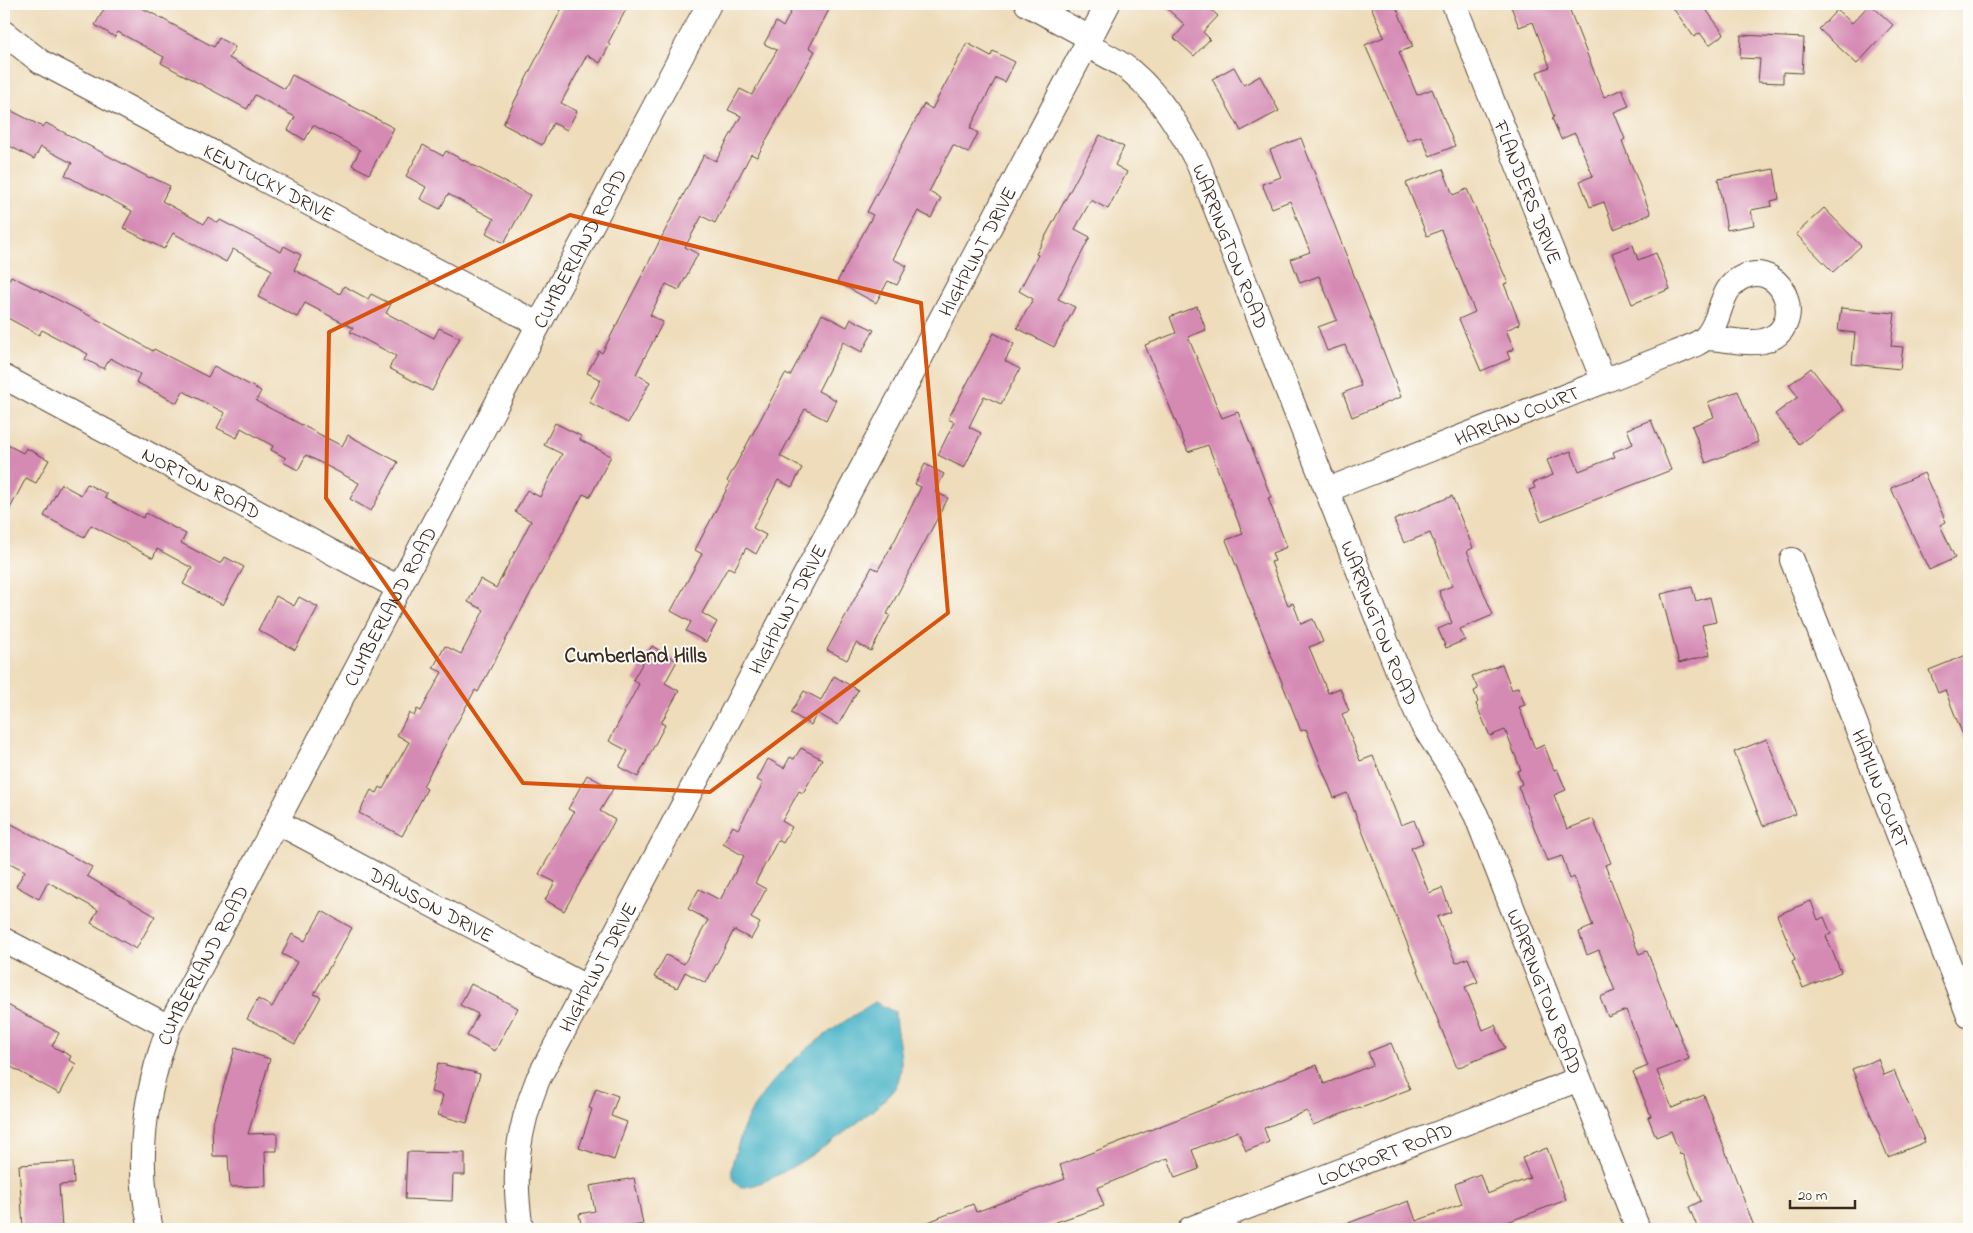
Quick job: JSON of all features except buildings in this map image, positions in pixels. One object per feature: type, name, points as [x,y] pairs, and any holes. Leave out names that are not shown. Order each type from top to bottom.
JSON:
[{"type":"street","name":"CUMBERLAND ROAD","points":[[151,1229],[142,1168],[143,1128],[156,1063],[169,1027],[538,324],[709,4]]},
{"type":"street","name":"WARRINGTON ROAD","points":[[1027,4],[1089,41],[1134,73],[1170,116],[1198,163],[1409,698],[1476,815],[1638,1229]]},
{"type":"street","name":"HIGHPLINT DRIVE","points":[[521,1229],[516,1197],[516,1164],[521,1128],[538,1079],[1108,4]]},
{"type":"street","name":"FLANDERS DRIVE","points":[[1454,4],[1603,380]]},
{"type":"street","name":"KENTUCKY DRIVE","points":[[4,33],[41,62],[538,324]]},
{"type":"street","name":"HARLAN COURT","points":[[1327,490],[1603,380],[1676,353],[1706,338]]},
{"type":"street","name":"NORTON ROAD","points":[[4,377],[399,588]]},
{"type":"street","name":"HAMLIN COURT","points":[[1792,560],[1969,1016]]},
{"type":"street","name":"DAWSON DRIVE","points":[[277,822],[586,987]]},
{"type":"street","points":[[4,940],[169,1027]]},
{"type":"street","name":"LOCKPORT ROAD","points":[[1190,1229],[1579,1079]]},
{"type":"highlighted area","points":[[570,215],[921,303],[948,613],[710,792],[523,783],[326,498],[329,332]]},
{"type":"water","points":[[875,1002],[895,1012],[901,1059],[901,1068],[896,1086],[869,1113],[821,1149],[771,1178],[752,1186],[739,1186],[732,1176],[733,1162],[744,1127],[757,1102],[782,1072],[811,1046]]},
{"type":"district","name":"Cumberland Hills","points":[[636,655]]}]
